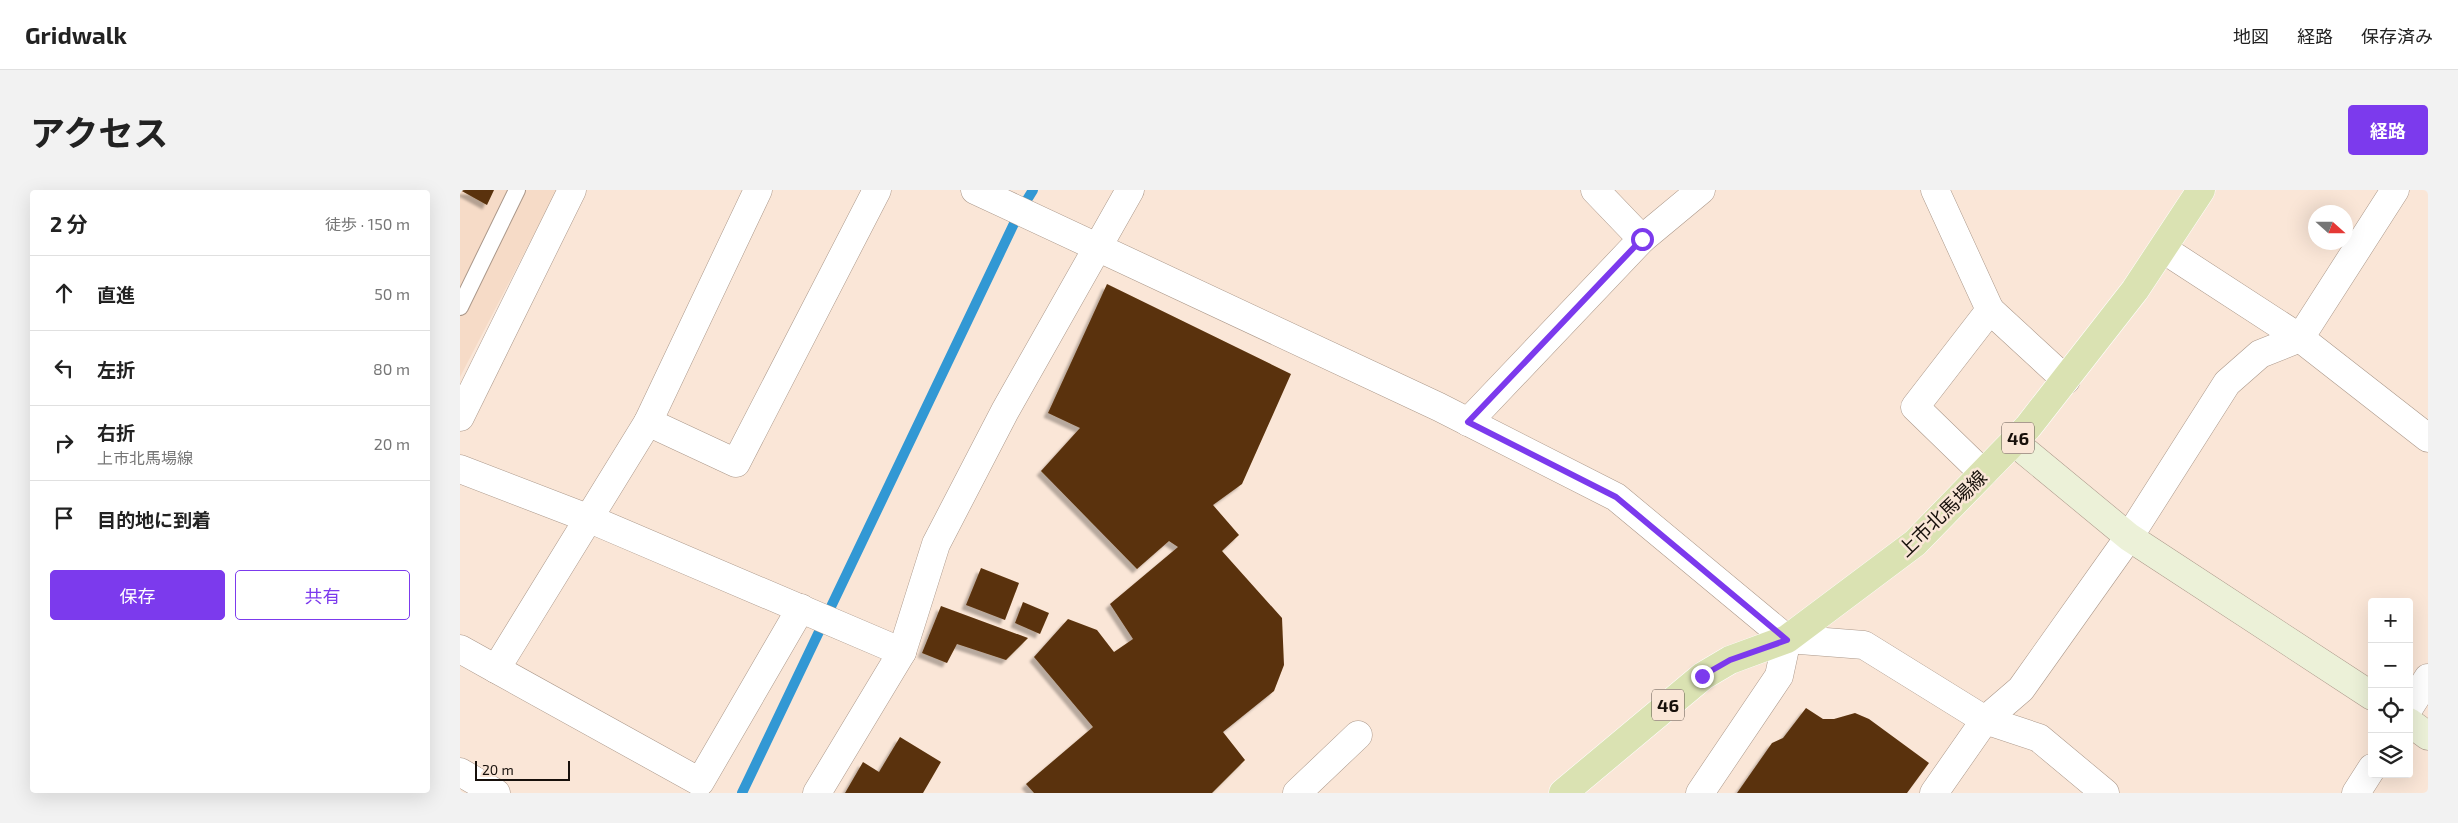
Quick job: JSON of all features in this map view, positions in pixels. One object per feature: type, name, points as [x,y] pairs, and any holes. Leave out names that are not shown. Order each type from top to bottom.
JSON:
[{"type":"main road","name":"上市北馬場線","points":[[1563,793],[1702,676],[1730,660],[1787,640],[1914,543],[2014,442],[2066,380],[2135,290],[2201,190]]},
{"type":"street","points":[[460,417],[572,190]]},
{"type":"street","points":[[496,669],[648,422],[758,190]]},
{"type":"street","points":[[648,422],[736,463],[877,190]]},
{"type":"street","points":[[975,190],[1468,422],[1616,497],[1787,640],[1864,645],[1985,720],[2039,738],[2105,793]]},
{"type":"street","points":[[817,793],[902,652],[936,544],[1005,411],[1099,249],[1130,190]]},
{"type":"street","points":[[1595,190],[1642,239]]},
{"type":"street","points":[[1468,422],[1642,239],[1700,190]]},
{"type":"street","points":[[1935,190],[1990,310],[2066,380]]},
{"type":"street","points":[[1934,793],[1985,720],[2021,689],[2129,537],[2227,383],[2260,354],[2300,338],[2395,190]]},
{"type":"street","points":[[2163,249],[2300,338],[2428,438]]},
{"type":"street","points":[[1983,474],[1914,407],[1990,310]]},
{"type":"street","points":[[2014,442],[2129,537],[2368,693]]},
{"type":"street","points":[[460,468],[590,519],[902,652]]},
{"type":"street","points":[[460,649],[696,788],[801,608]]},
{"type":"street","points":[[1700,793],[1779,676],[1787,640]]},
{"type":"street","points":[[2413,702],[2428,678]]},
{"type":"street","points":[[2413,725],[2428,736]]},
{"type":"street","points":[[1297,793],[1358,735]]},
{"type":"street","points":[[460,772],[496,793]]},
{"type":"street","points":[[2356,793],[2368,774]]},
{"type":"lane","points":[[460,307],[517,190]]},
{"type":"shaded area","points":[[460,190],[557,190],[460,377]]},
{"type":"building","points":[[460,190],[494,190],[487,205]]},
{"type":"building","points":[[1107,284],[1291,374],[1242,484],[1213,505],[1239,535],[1222,551],[1282,618],[1284,665],[1274,691],[1223,732],[1245,760],[1212,793],[1034,793],[1026,784],[1093,727],[1034,657],[1068,619],[1097,630],[1114,652],[1133,639],[1110,604],[1178,547],[1169,541],[1137,569],[1041,471],[1080,428],[1048,413]]},
{"type":"building","points":[[981,568],[1019,583],[1005,620],[966,605]]},
{"type":"building","points":[[1023,602],[1049,613],[1040,634],[1015,623]]},
{"type":"building","points":[[941,606],[1028,638],[1006,660],[957,644],[947,663],[922,653]]},
{"type":"building","points":[[1806,708],[1823,719],[1834,719],[1855,713],[1869,719],[1929,763],[1907,793],[1737,793],[1772,743],[1783,738]]},
{"type":"building","points":[[900,737],[941,762],[923,793],[845,793],[863,762],[879,772]]},
{"type":"waterway","points":[[742,793],[1020,211],[1033,190]]},
{"type":"route","points":[[1642,239],[1468,422],[1616,497],[1787,640],[1730,660],[1702,676]]}]
